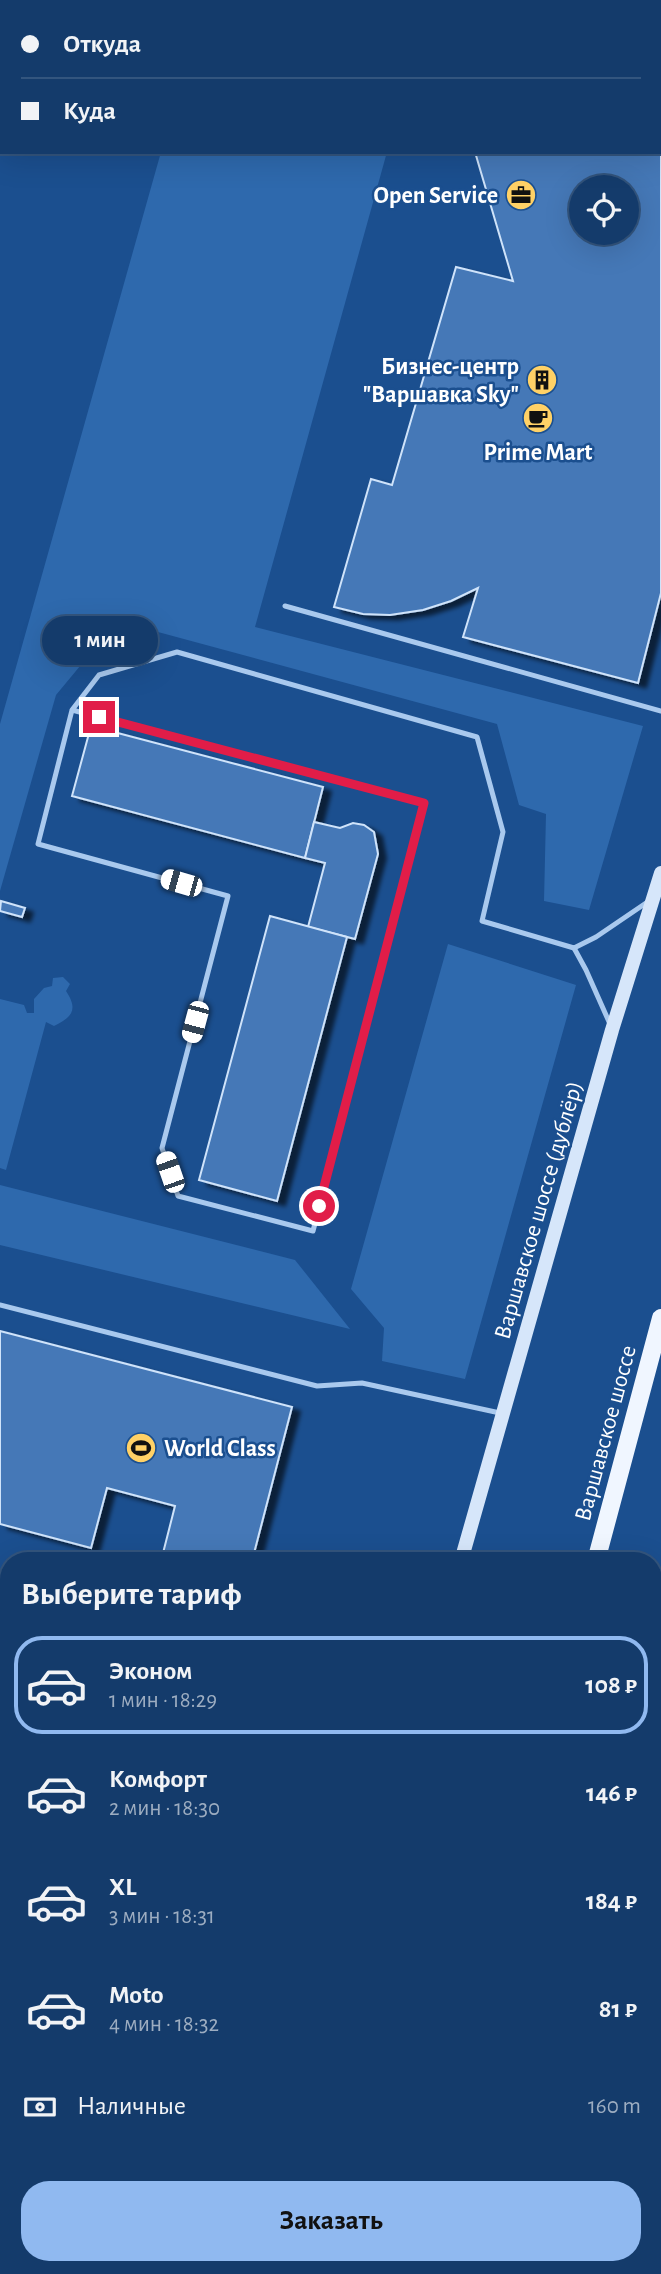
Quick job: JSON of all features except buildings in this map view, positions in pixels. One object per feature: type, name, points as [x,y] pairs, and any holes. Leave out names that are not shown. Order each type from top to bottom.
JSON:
[{"type":"main road","name":"Варшавское шоссе (дублёр)","points":[[464,1552],[612,1030],[661,873]]},
{"type":"main road","name":"Варшавское шоссе","points":[[598,1552],[661,1318]]},
{"type":"lane","points":[[285,606],[661,711]]},
{"type":"lane","points":[[72,710],[424,803],[313,1231],[178,1196],[162,1148],[228,897],[38,844],[72,710],[99,675],[177,652],[477,737],[503,832],[482,921],[574,948],[596,937],[653,899]]},
{"type":"lane","points":[[574,948],[612,1030]]},
{"type":"lane","points":[[0,1305],[317,1386],[362,1383],[503,1414]]},
{"type":"shaded area","points":[[160,154],[386,154],[255,627],[643,726],[589,910],[544,901],[546,814],[519,805],[497,724],[158,632],[95,648],[56,695],[0,891],[0,724]]},
{"type":"shaded area","points":[[448,944],[576,985],[465,1379],[382,1361],[384,1328],[351,1289]]},
{"type":"shaded area","points":[[63,977],[70,984],[66,991],[72,1003],[72,1012],[54,1026],[46,1022],[6,1170],[0,1168],[0,999],[24,1005],[27,1013],[34,1013],[34,999],[44,988],[52,986],[53,978]]},
{"type":"shaded area","points":[[0,1185],[295,1260],[350,1329],[0,1245]]},
{"type":"place","name":"Open Service","points":[[521,195]]},
{"type":"place","name":"Бизнес-центр \"Варшавка Sky\"","points":[[542,380]]},
{"type":"place","name":"Prime Mart","points":[[538,418]]},
{"type":"place","name":"World Class","points":[[141,1448]]},
{"type":"route","points":[[99,717],[424,803],[319,1206]]}]
